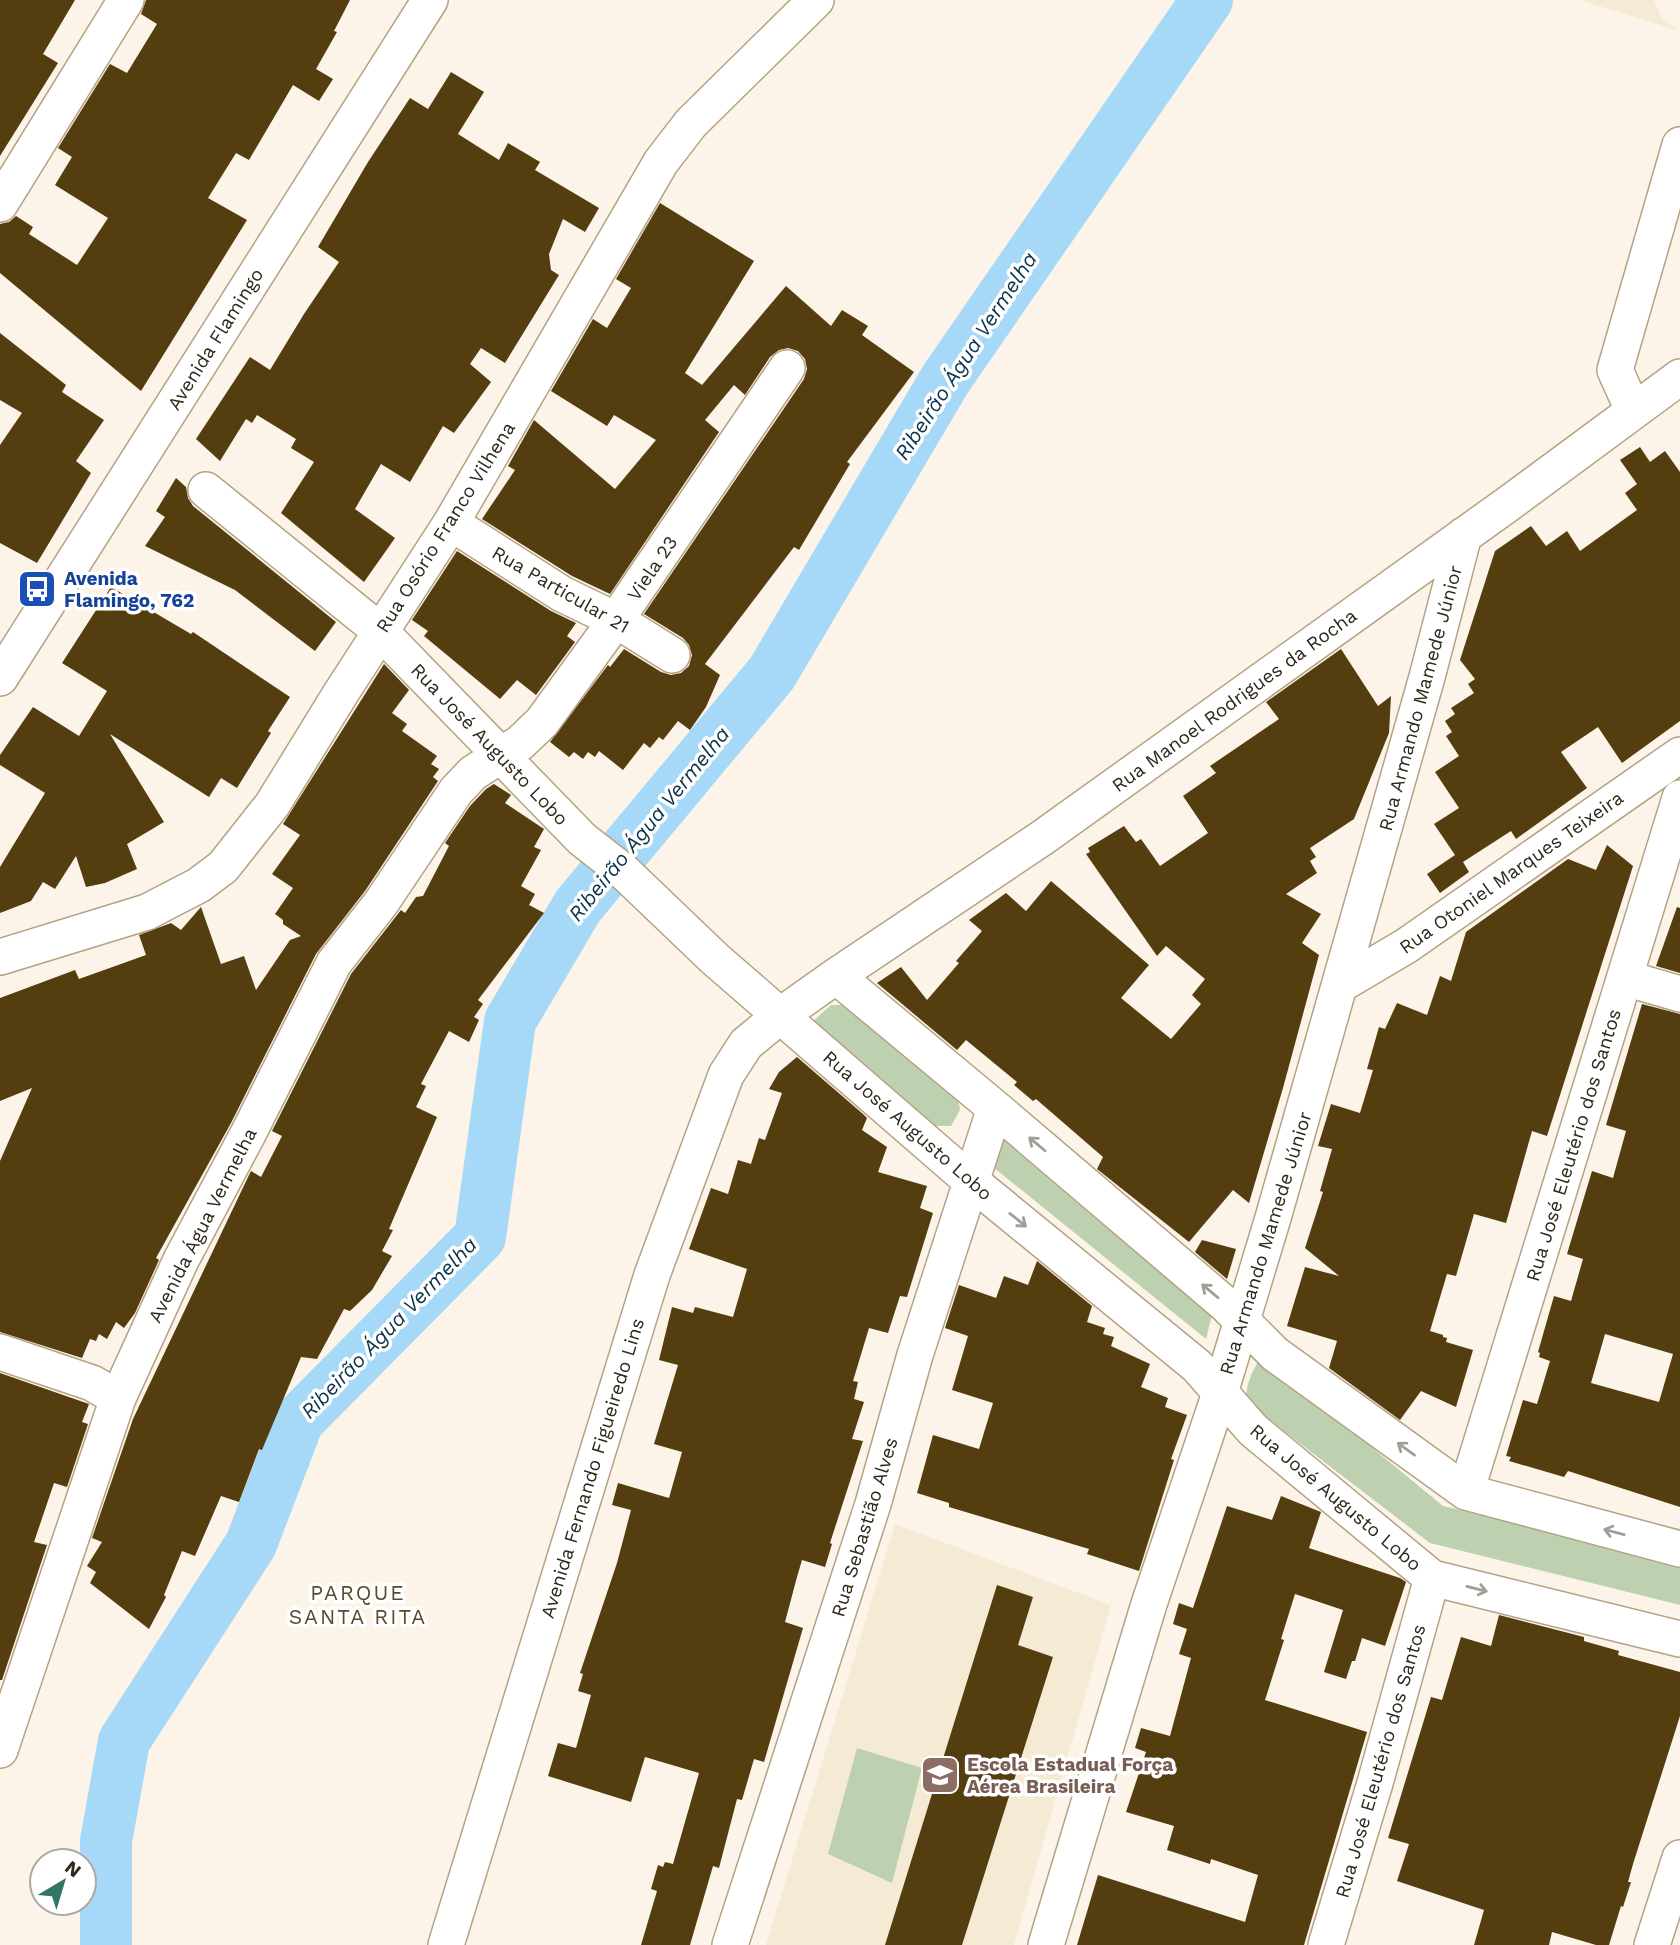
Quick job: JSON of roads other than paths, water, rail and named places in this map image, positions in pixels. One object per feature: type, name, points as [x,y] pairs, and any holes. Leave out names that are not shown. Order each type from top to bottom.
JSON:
[{"type":"street","points":[[0,204],[126,0]]},
{"type":"street","name":"Avenida Flamingo","points":[[0,678],[430,0]]},
{"type":"street","name":"Rua Osório Franco Vilhena","points":[[0,957],[147,912],[199,886],[223,867],[272,805],[451,523],[661,162],[691,123],[816,0]]},
{"type":"street","points":[[1633,410],[1615,370],[1680,145]]},
{"type":"street","name":"Viela 23","points":[[502,755],[520,743],[542,722],[616,621],[787,368]]},
{"type":"street","name":"Rua Manoel Rodrigues da Rocha","points":[[781,1015],[1042,838],[1680,377]]},
{"type":"street","name":"Rua José Augusto Lobo","points":[[206,490],[380,631],[582,839],[623,871],[715,959],[972,1182],[1197,1366],[1253,1430],[1432,1578],[1680,1639]]},
{"type":"street","name":"Rua Particular 21","points":[[451,523],[562,594],[616,621],[672,655]]},
{"type":"street","name":"Rua Armando Mamede Júnior","points":[[1046,1945],[1150,1604],[1220,1394],[1340,985],[1464,535]]},
{"type":"street","name":"Avenida Água Vermelha","points":[[0,1750],[118,1398],[181,1260],[334,963],[381,902],[456,791],[473,774],[502,755]]},
{"type":"street","name":"Rua Otoniel Marques Teixeira","points":[[1340,985],[1406,946],[1680,755]]},
{"type":"street","name":"Rua José Eleutério dos Santos","points":[[1466,1492],[1680,798]]},
{"type":"street","points":[[836,976],[1225,1304],[1275,1354],[1466,1492],[1680,1549]]},
{"type":"street","points":[[1625,978],[1680,994]]},
{"type":"street","name":"Avenida Fernando Figueiredo Lins","points":[[451,1942],[652,1275],[726,1075],[746,1044],[781,1015]]},
{"type":"street","name":"Rua Sebastião Alves","points":[[730,1945],[873,1504],[915,1354],[995,1108]]},
{"type":"street","points":[[0,1352],[92,1383],[118,1398]]},
{"type":"street","name":"Rua José Eleutério dos Santos","points":[[1326,1945],[1375,1783],[1432,1578]]},
{"type":"street","points":[[1652,1945],[1680,1858]]},
{"type":"waterway","name":"Ribeirão Água Vermelha","points":[[106,1945],[106,1841],[124,1741],[251,1544],[298,1421],[480,1237],[510,1021],[578,906],[772,673],[945,380],[1207,0]]},
{"type":"place","name":"Avenida Flamingo, 762","points":[[37,589]]},
{"type":"place","name":"Escola Estadual Força Aérea Brasileira","points":[[940,1775]]},
{"type":"district","name":"PARQUE SANTA RITA","points":[[358,1605]]}]
